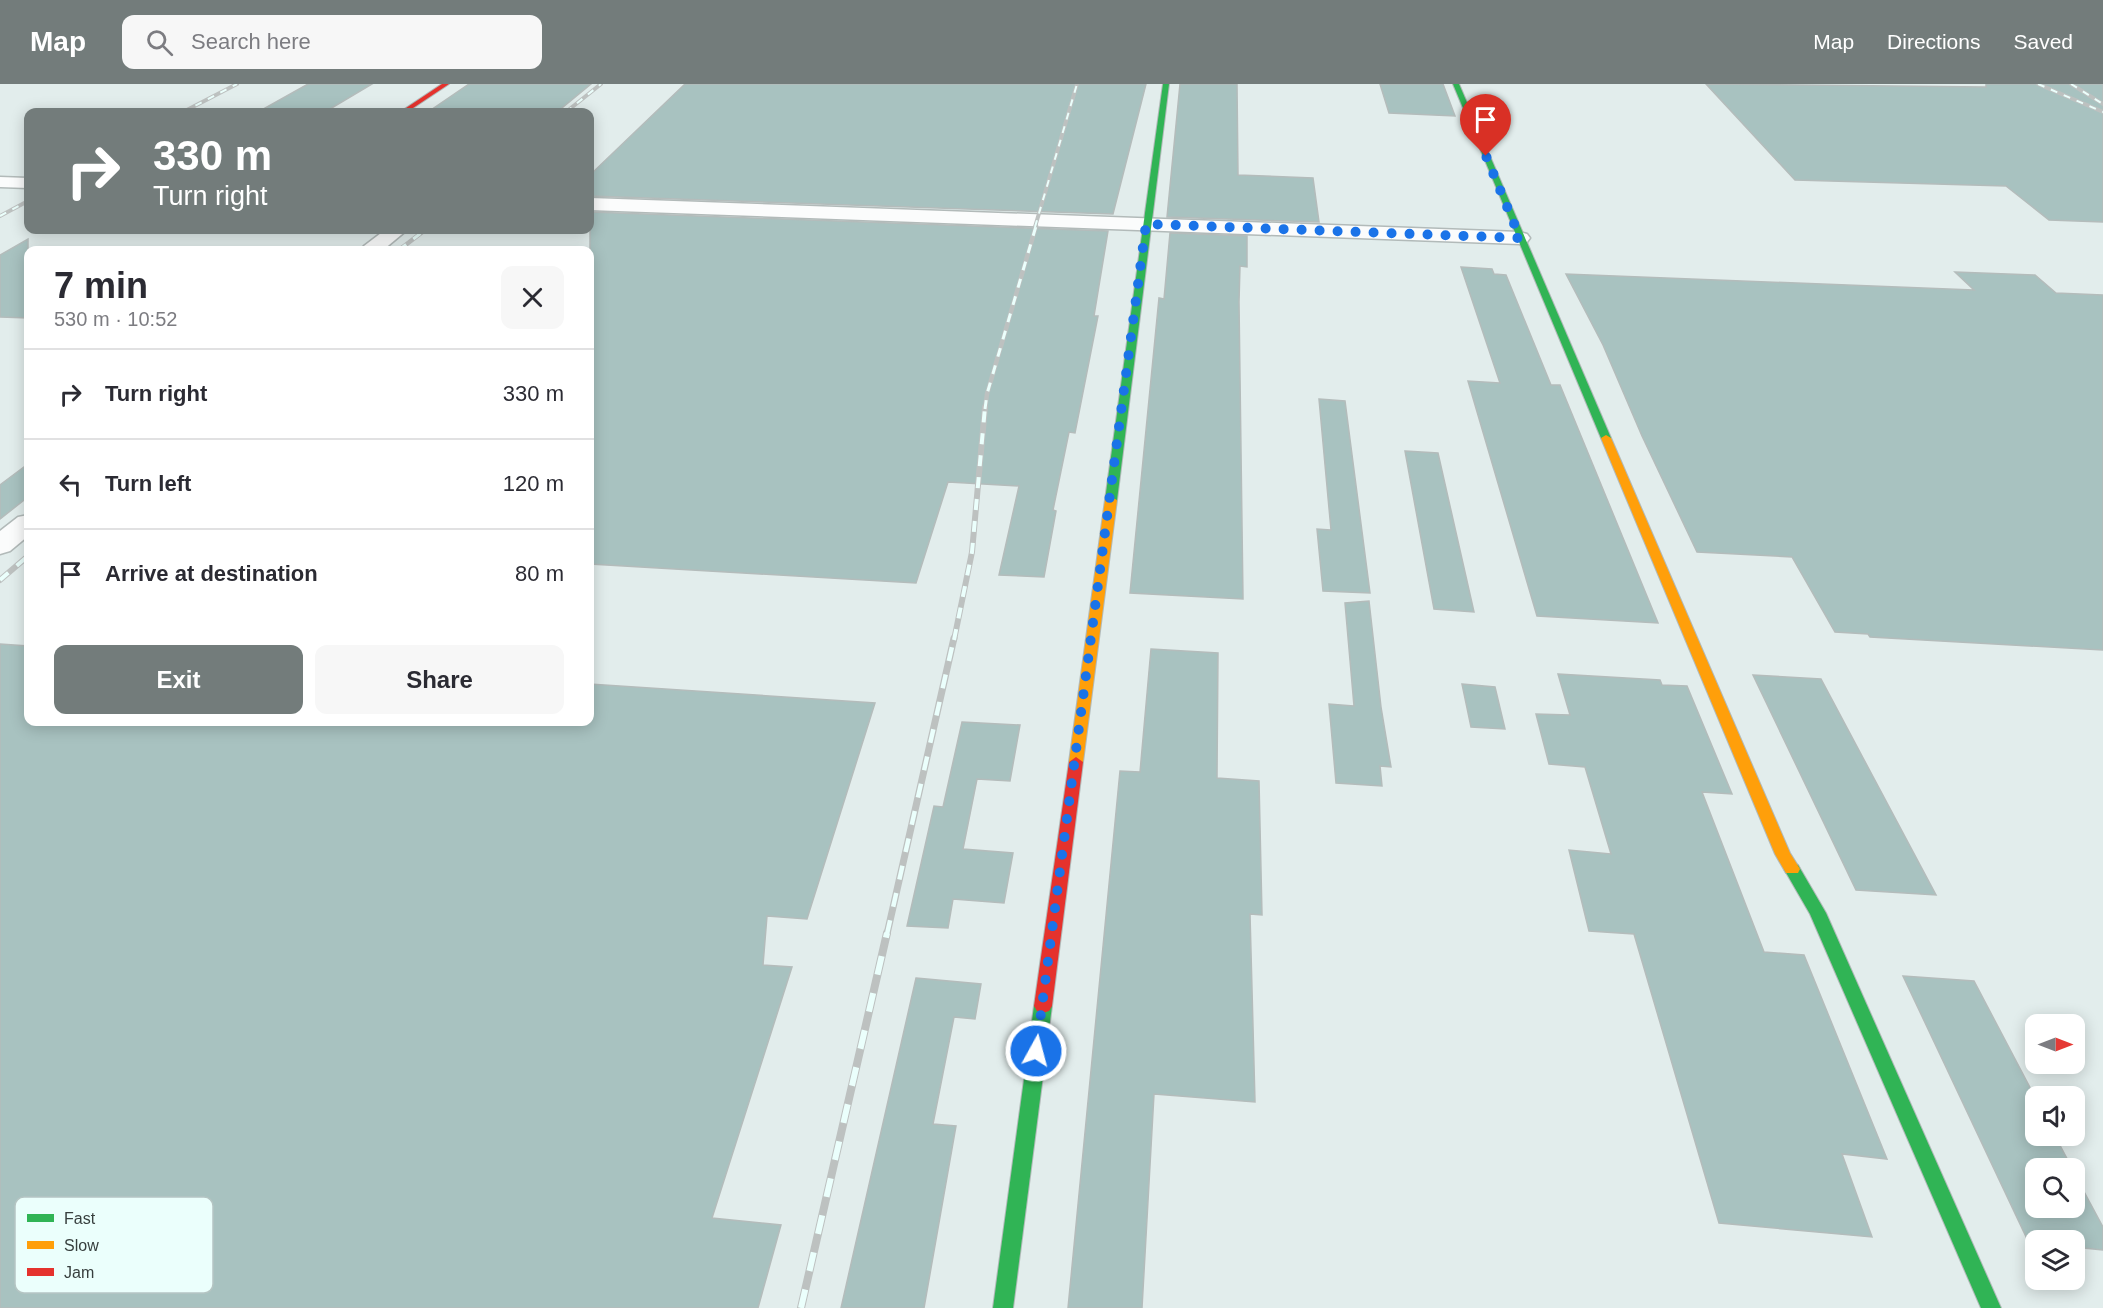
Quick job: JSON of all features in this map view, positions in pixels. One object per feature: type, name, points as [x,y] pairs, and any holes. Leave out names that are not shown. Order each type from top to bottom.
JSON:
[{"type":"street","points":[[409,108],[447,84]]},
{"type":"street","points":[[1003,1308],[1166,84]]},
{"type":"street","points":[[1456,84],[1783,854],[1818,913],[1991,1308]]},
{"type":"street","points":[[0,182],[24,183]]},
{"type":"street","points":[[594,204],[1520,238]]},
{"type":"street","points":[[376,246],[392,234]]},
{"type":"street","points":[[0,545],[24,526]]},
{"type":"building","points":[[308,84],[372,84],[332,108],[265,108]]},
{"type":"building","points":[[469,84],[591,84],[562,108],[434,108]]},
{"type":"building","points":[[685,84],[1146,84],[1113,214],[594,196],[594,171]]},
{"type":"building","points":[[1180,84],[1237,84],[1238,175],[1313,178],[1319,222],[1167,217]]},
{"type":"building","points":[[1380,84],[1443,84],[1455,116],[1389,113]]},
{"type":"building","points":[[1706,84],[1986,87],[1986,84],[2103,84],[2103,222],[2049,220],[2006,186],[1795,180]]},
{"type":"building","points":[[594,212],[1108,231],[1094,316],[1098,316],[1075,433],[1069,432],[1053,510],[1056,511],[1044,577],[999,575],[1019,486],[948,482],[916,583],[594,564],[594,246],[590,246],[590,234],[594,234]]},
{"type":"building","points":[[1170,233],[1247,236],[1247,267],[1240,266],[1239,302],[1243,599],[1130,593],[1159,298],[1164,299]]},
{"type":"building","points":[[28,239],[28,246],[24,246],[24,318],[0,317],[0,255]]},
{"type":"building","points":[[1461,267],[1492,269],[1494,274],[1506,275],[1551,385],[1560,385],[1658,623],[1537,616],[1468,381],[1500,383]]},
{"type":"building","points":[[1955,272],[2035,275],[2056,293],[2103,295],[2103,650],[1870,637],[1868,634],[1835,632],[1792,557],[1697,552],[1642,436],[1603,345],[1566,274],[1974,290]]},
{"type":"building","points":[[1319,399],[1345,401],[1370,593],[1323,591],[1317,529],[1331,530]]},
{"type":"building","points":[[1405,451],[1438,453],[1474,612],[1434,609]]},
{"type":"building","points":[[24,467],[24,500],[0,519],[0,485]]},
{"type":"building","points":[[1369,601],[1381,707],[1391,767],[1380,766],[1382,786],[1336,783],[1329,704],[1354,706],[1345,603]]},
{"type":"building","points":[[0,644],[24,646],[24,726],[594,726],[594,684],[875,703],[807,919],[767,916],[763,965],[792,967],[712,1218],[781,1225],[758,1308],[0,1308]]},
{"type":"building","points":[[1151,649],[1218,653],[1217,778],[1259,781],[1262,915],[1250,914],[1255,1102],[1154,1094],[1142,1308],[1068,1308],[1120,771],[1140,772]]},
{"type":"building","points":[[1558,674],[1660,680],[1662,685],[1687,686],[1732,794],[1702,792],[1764,952],[1804,955],[1887,1159],[1842,1154],[1872,1237],[1719,1223],[1634,934],[1589,931],[1569,850],[1611,854],[1585,767],[1549,764],[1536,714],[1570,715]]},
{"type":"building","points":[[1753,675],[1821,679],[1936,895],[1856,890]]},
{"type":"building","points":[[1462,684],[1495,687],[1505,729],[1471,727]]},
{"type":"building","points":[[962,722],[1020,725],[1010,781],[977,779],[963,849],[1013,853],[1004,903],[953,899],[948,928],[907,926],[934,806],[943,807]]},
{"type":"building","points":[[1903,976],[1974,981],[2029,1086],[2025,1086],[2025,1146],[2060,1146],[2067,1158],[2025,1158],[2025,1218],[2085,1218],[2085,1193],[2103,1227],[2103,1250],[2085,1248],[2085,1230],[2025,1230],[2025,1235]]},
{"type":"building","points":[[916,978],[981,984],[975,1019],[954,1017],[933,1124],[956,1126],[924,1308],[841,1308]]},
{"type":"railway","points":[[191,108],[237,84]]},
{"type":"railway","points":[[571,108],[601,84]]},
{"type":"railway","points":[[1035,227],[1077,84]]},
{"type":"railway","points":[[2038,84],[2103,112]]},
{"type":"railway","points":[[2071,84],[2103,104]]},
{"type":"railway","points":[[0,216],[24,203]]},
{"type":"railway","points":[[985,409],[987,394],[1036,226]]},
{"type":"railway","points":[[404,246],[420,234]]},
{"type":"railway","points":[[954,640],[972,552],[985,407]]},
{"type":"railway","points":[[0,580],[24,559]]},
{"type":"railway","points":[[887,934],[954,638]]},
{"type":"railway","points":[[801,1308],[887,933]]},
{"type":"traffic: fast","points":[[1111,500],[1166,84]]},
{"type":"traffic: fast","points":[[1456,84],[1606,438]]},
{"type":"traffic: fast","points":[[1792,869],[1818,913],[1991,1308]]},
{"type":"traffic: fast","points":[[1003,1308],[1043,1006]]},
{"type":"traffic: slow","points":[[1606,438],[1783,854],[1792,869]]},
{"type":"traffic: slow","points":[[1076,762],[1111,500]]},
{"type":"traffic: jam","points":[[409,108],[446,84]]},
{"type":"traffic: jam","points":[[1043,1006],[1076,762]]},
{"type":"route","points":[[1036,1051],[1146,224],[1520,238],[1486,156]]}]
